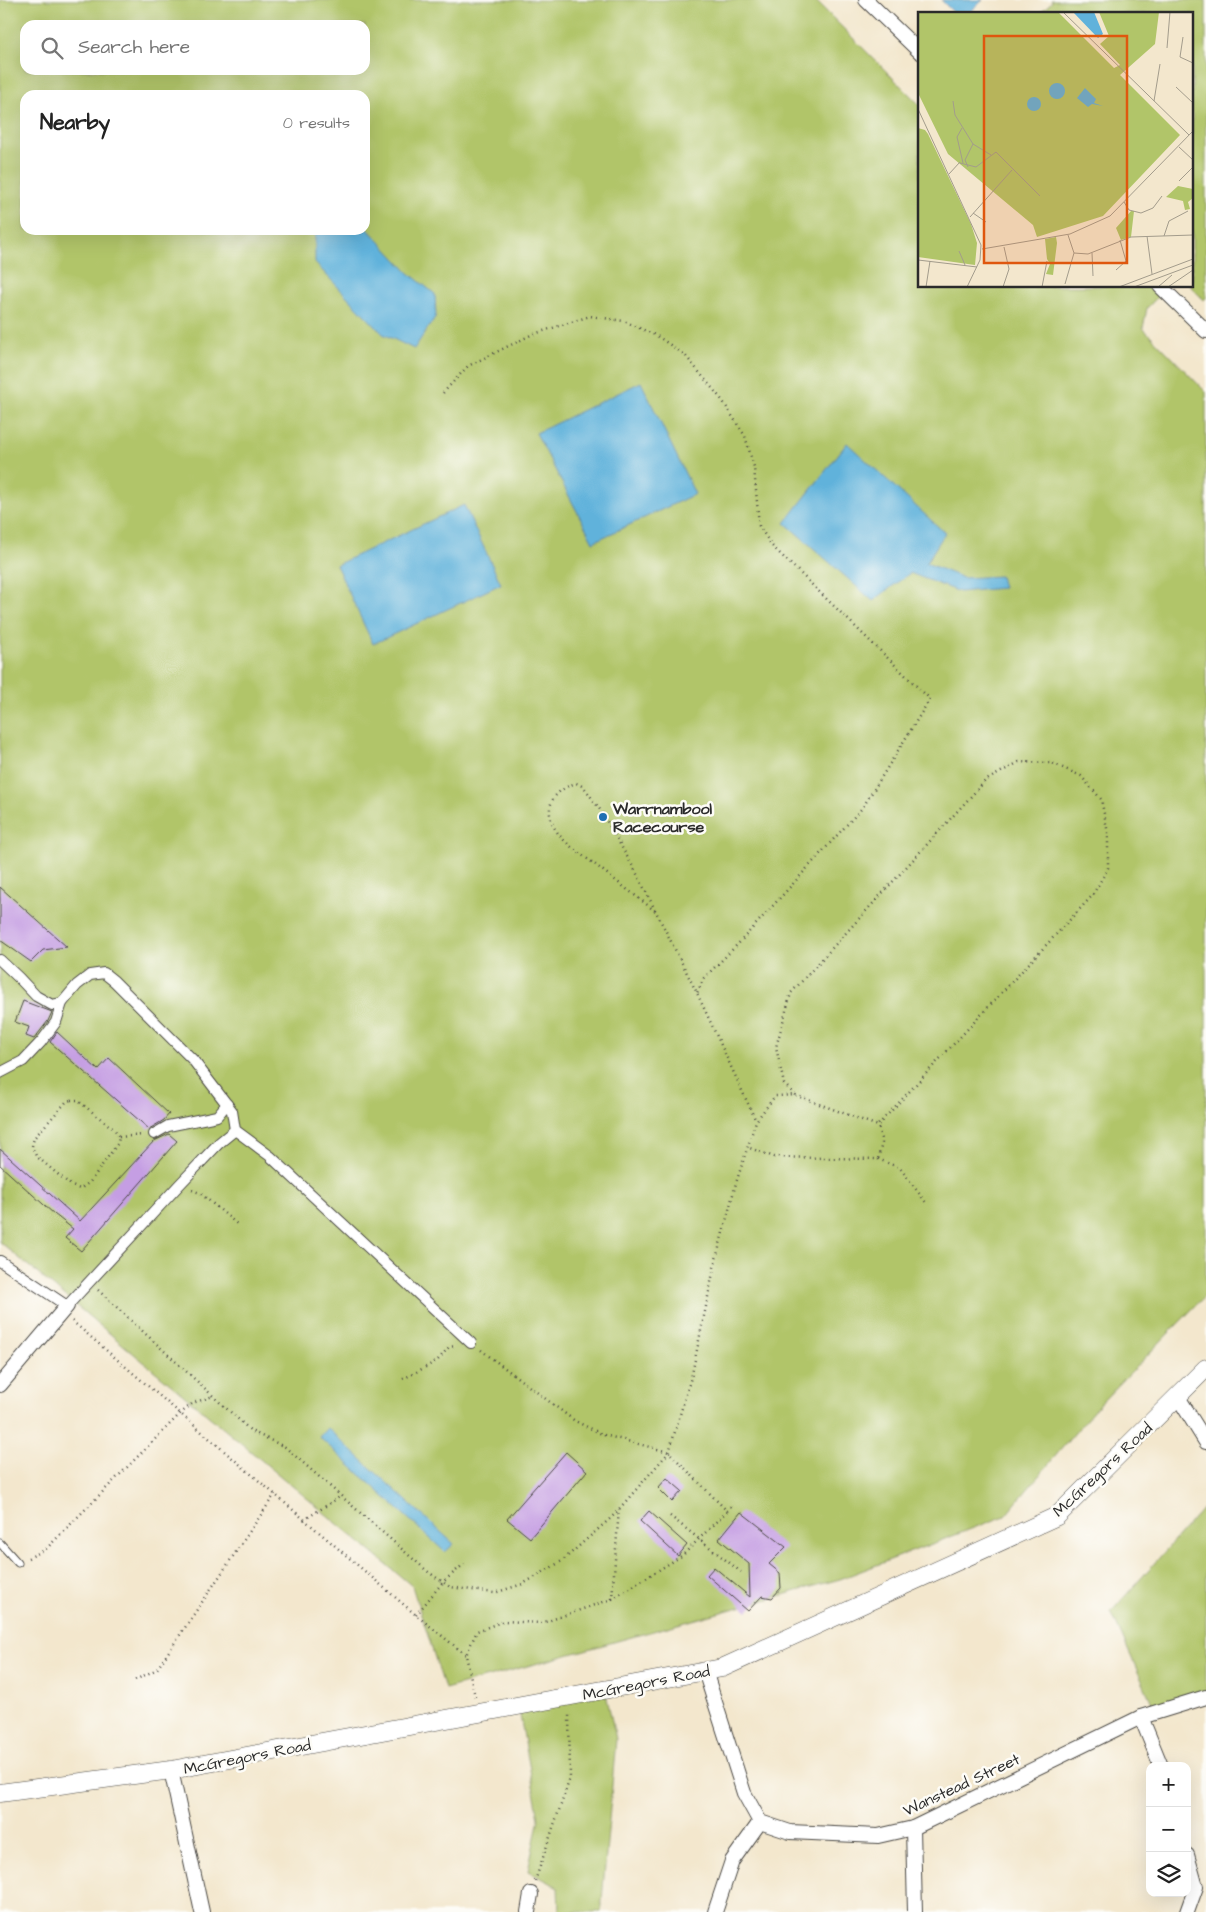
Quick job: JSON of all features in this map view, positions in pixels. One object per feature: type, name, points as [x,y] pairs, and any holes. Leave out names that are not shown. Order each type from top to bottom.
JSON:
[{"type":"street","points":[[866,0],[918,50]]},
{"type":"street","points":[[1162,288],[1206,332]]},
{"type":"street","points":[[0,960],[36,996],[52,1005],[62,1003]]},
{"type":"street","points":[[0,1073],[23,1061],[40,1042],[56,1022],[62,1003],[77,985],[90,975],[104,973],[194,1060],[232,1111],[235,1130],[270,1156],[471,1343]]},
{"type":"street","points":[[154,1134],[168,1126],[217,1116],[226,1104]]},
{"type":"street","points":[[0,1385],[89,1282],[179,1185],[235,1130]]},
{"type":"street","points":[[0,1261],[65,1309]]},
{"type":"street","name":"McGregors Road","points":[[0,1792],[171,1770],[722,1668],[1057,1516],[1206,1368]]},
{"type":"street","points":[[1178,1397],[1206,1442]]},
{"type":"street","points":[[705,1671],[744,1792],[760,1822],[732,1861],[715,1912]]},
{"type":"street","name":"Wanstead Street","points":[[760,1822],[790,1832],[878,1836],[913,1828],[1141,1717],[1206,1697]]},
{"type":"street","points":[[1141,1717],[1159,1762]]},
{"type":"street","points":[[171,1770],[202,1912]]},
{"type":"street","points":[[913,1828],[916,1912]]},
{"type":"street","points":[[1188,1912],[1196,1887],[1191,1869]]},
{"type":"street","points":[[528,1912],[531,1894]]},
{"type":"lane","points":[[0,1543],[18,1563]]},
{"type":"path","points":[[443,393],[468,366],[531,335],[590,316],[624,321],[657,336],[686,355],[722,400],[745,436],[754,467],[759,526],[772,546],[930,699],[863,807],[738,944],[704,978],[697,993]]},
{"type":"path","points":[[1019,762],[1052,763],[1081,776],[1101,799],[1108,833],[1108,868],[1092,896],[878,1126],[795,1094],[784,1084],[776,1047],[791,993],[985,781],[1019,762]]},
{"type":"path","points":[[656,911],[566,843],[554,827],[550,808],[554,796],[565,786],[576,783],[584,786],[628,857],[656,911],[697,993],[756,1121]]},
{"type":"path","points":[[89,1282],[251,1431],[285,1447],[427,1571],[450,1587],[494,1593],[523,1584],[562,1561],[619,1509],[669,1452],[692,1374],[715,1263],[736,1183],[756,1121],[775,1096],[795,1094]]},
{"type":"path","points":[[71,1100],[77,1100],[115,1130],[119,1137],[118,1143],[90,1182],[80,1188],[72,1186],[36,1156],[32,1146],[34,1138],[66,1102],[71,1100]]},
{"type":"path","points":[[878,1126],[882,1143],[878,1158]]},
{"type":"path","points":[[119,1137],[154,1134]]},
{"type":"path","points":[[747,1147],[774,1157],[878,1158],[900,1168],[927,1204]]},
{"type":"path","points":[[179,1185],[200,1193],[237,1224]]},
{"type":"path","points":[[65,1309],[180,1414],[416,1615],[466,1655]]},
{"type":"path","points":[[403,1379],[437,1361],[449,1347],[471,1343],[575,1421],[604,1435],[669,1452],[727,1511]]},
{"type":"path","points":[[18,1563],[45,1550],[180,1414],[194,1403],[214,1396]]},
{"type":"path","points":[[135,1680],[157,1669],[275,1494]]},
{"type":"path","points":[[304,1520],[341,1496]]},
{"type":"path","points":[[479,1713],[466,1655],[477,1631],[504,1622],[542,1622],[612,1599],[684,1555],[733,1503]]},
{"type":"path","points":[[612,1599],[619,1509]]},
{"type":"path","points":[[670,1516],[741,1572]]},
{"type":"path","points":[[416,1615],[443,1582],[464,1564]]},
{"type":"path","points":[[531,1894],[570,1778],[569,1696]]},
{"type":"green space","name":"Warrnambool Racecourse","points":[[0,0],[815,0],[918,103],[918,288],[1166,288],[1147,308],[1143,328],[1206,392],[1206,1295],[1095,1409],[1005,1516],[840,1579],[445,1689],[412,1586],[0,1242]]},
{"type":"green space","points":[[1051,0],[1206,0],[1206,298],[1204,300],[1192,288],[1194,288],[1194,12],[1040,12],[1052,2]]},
{"type":"green space","points":[[1206,1505],[1206,1697],[1156,1712],[1111,1612]]},
{"type":"green space","points":[[605,1689],[616,1739],[601,1912],[559,1912],[558,1887],[528,1871],[539,1818],[518,1705]]},
{"type":"water","points":[[941,0],[983,0],[970,12],[953,12]]},
{"type":"water","points":[[370,231],[409,273],[435,294],[436,316],[414,349],[383,334],[315,263],[315,235],[370,235]]},
{"type":"water","points":[[641,382],[695,494],[593,542],[536,433]]},
{"type":"water","points":[[847,443],[945,533],[926,563],[963,578],[1000,576],[1003,588],[959,592],[910,573],[873,601],[785,523]]},
{"type":"water","points":[[464,505],[501,584],[373,644],[336,565]]},
{"type":"water","points":[[327,1428],[454,1544],[445,1552],[319,1437]]},
{"type":"building","points":[[0,887],[67,947],[43,950],[31,962],[0,940]]},
{"type":"building","points":[[23,1001],[52,1012],[48,1021],[34,1039],[26,1036],[29,1027],[15,1022]]},
{"type":"building","points":[[57,1032],[98,1070],[109,1058],[169,1114],[164,1120],[149,1129],[50,1042]]},
{"type":"building","points":[[169,1134],[177,1141],[81,1251],[65,1238],[73,1229],[0,1165],[0,1149],[80,1221],[154,1141]]},
{"type":"building","points":[[566,1452],[587,1471],[530,1538],[507,1519]]},
{"type":"building","points":[[667,1478],[682,1491],[672,1502],[658,1488]]},
{"type":"building","points":[[649,1511],[687,1545],[678,1556],[640,1521]]},
{"type":"building","points":[[741,1512],[786,1547],[769,1564],[780,1573],[781,1588],[772,1598],[762,1596],[748,1611],[707,1575],[714,1567],[750,1597],[749,1564],[719,1539]]},
{"type":"place","name":"Warrnambool Racecourse","points":[[603,817]]}]
